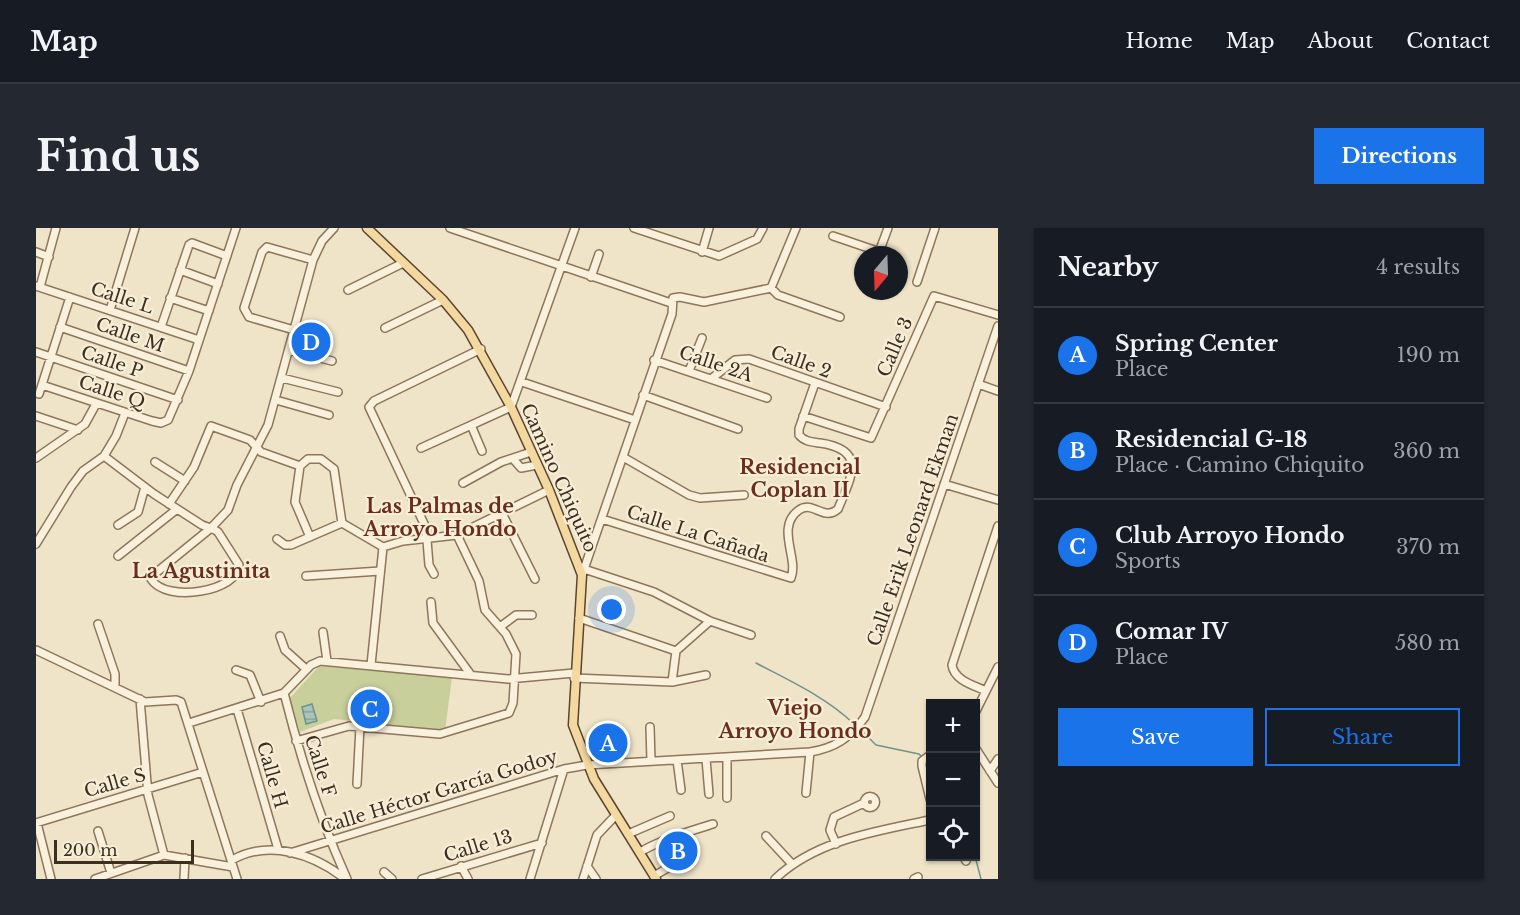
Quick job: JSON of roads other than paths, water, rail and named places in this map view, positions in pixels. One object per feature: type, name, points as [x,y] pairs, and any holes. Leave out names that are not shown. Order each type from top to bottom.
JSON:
[{"type":"main road","name":"Camino Chiquito","points":[[367,228],[443,300],[481,349],[511,407],[549,490],[583,572],[574,676],[573,725],[587,765],[655,878]]},
{"type":"street","points":[[38,287],[56,228]]},
{"type":"street","points":[[110,310],[135,228]]},
{"type":"street","points":[[178,400],[235,228]]},
{"type":"street","points":[[104,456],[169,504],[177,509],[211,528],[218,532],[238,561],[240,567],[236,574],[214,588],[192,594],[158,586],[152,581],[152,576],[211,528],[228,510],[256,445],[268,425],[313,260],[322,241],[334,228]]},
{"type":"street","points":[[450,228],[671,303]]},
{"type":"street","points":[[421,448],[511,407],[522,382],[574,228]]},
{"type":"street","points":[[634,228],[702,252],[723,255],[758,239],[764,228]]},
{"type":"street","points":[[702,252],[709,228]]},
{"type":"street","points":[[771,288],[794,228]]},
{"type":"street","points":[[882,246],[888,228]]},
{"type":"street","points":[[916,282],[935,228]]},
{"type":"street","points":[[833,236],[860,246]]},
{"type":"street","points":[[161,327],[190,243],[227,256]]},
{"type":"street","points":[[294,330],[249,317],[244,308],[262,252],[267,247],[313,260]]},
{"type":"street","points":[[36,252],[49,257]]},
{"type":"street","points":[[591,277],[599,254]]},
{"type":"street","points":[[348,290],[403,263]]},
{"type":"street","points":[[180,270],[218,284]]},
{"type":"street","name":"Calle L","points":[[38,287],[199,340]]},
{"type":"street","points":[[751,635],[710,621],[654,592],[583,572],[654,360],[672,314],[671,303],[675,297],[704,302],[771,288]]},
{"type":"street","points":[[771,288],[778,295],[840,317]]},
{"type":"street","name":"Calle 3","points":[[803,416],[871,438],[934,296],[998,315]]},
{"type":"street","points":[[39,394],[70,297]]},
{"type":"street","points":[[170,298],[209,311]]},
{"type":"street","points":[[385,328],[443,300]]},
{"type":"street","name":"Calle Erik Leonard Ekman","points":[[846,738],[865,717],[978,384],[994,351],[998,326]]},
{"type":"street","name":"Calle M","points":[[60,327],[189,370]]},
{"type":"street","points":[[689,371],[702,338]]},
{"type":"street","points":[[434,574],[429,565],[427,537],[422,520],[369,407],[374,402],[481,349]]},
{"type":"street","points":[[289,350],[332,361]]},
{"type":"street","name":"Calle P","points":[[36,351],[178,400]]},
{"type":"street","name":"Calle 2","points":[[711,379],[742,358],[886,407]]},
{"type":"street","name":"Calle 2A","points":[[654,360],[768,398]]},
{"type":"street","points":[[282,378],[338,392]]},
{"type":"street","points":[[522,382],[635,420]]},
{"type":"street","points":[[803,416],[815,383]]},
{"type":"street","points":[[978,384],[998,391]]},
{"type":"street","name":"Calle Q","points":[[42,385],[161,423],[171,416],[178,400]]},
{"type":"street","points":[[643,395],[738,429]]},
{"type":"street","points":[[276,400],[329,415]]},
{"type":"street","points":[[36,458],[78,430],[90,419],[96,404]]},
{"type":"street","points":[[36,544],[83,471],[104,456],[116,436],[125,412]]},
{"type":"street","points":[[36,416],[78,430]]},
{"type":"street","name":"Calle La Cañada","points":[[602,519],[791,578],[793,574],[788,547],[789,528],[793,515],[804,507],[812,507],[826,514],[832,513],[838,508],[854,466],[852,459],[840,450],[802,439],[799,429],[803,416]]},
{"type":"street","points":[[471,425],[482,452]]},
{"type":"street","points":[[169,504],[196,461],[209,427],[250,440],[261,452],[300,466]]},
{"type":"street","points":[[463,483],[501,462],[514,460],[531,452]]},
{"type":"street","points":[[310,537],[295,502],[300,466],[311,458],[321,459],[332,466],[342,523],[383,547],[427,537],[457,534],[549,490]]},
{"type":"street","points":[[623,458],[689,495],[700,498],[744,495]]},
{"type":"street","points":[[514,460],[521,468],[537,465]]},
{"type":"street","points":[[155,462],[185,481]]},
{"type":"street","points":[[944,484],[998,500]]},
{"type":"street","points":[[118,525],[138,512],[145,487]]},
{"type":"street","points":[[118,556],[177,509]]},
{"type":"street","points":[[502,513],[535,579]]},
{"type":"street","points":[[277,539],[289,545],[342,523]]},
{"type":"street","points":[[986,691],[961,679],[954,672],[952,665],[996,540],[998,526]]},
{"type":"street","points":[[296,741],[341,728],[360,726],[432,734],[451,732],[509,713],[513,703],[516,679],[516,654],[500,627],[485,610],[479,581],[457,534]]},
{"type":"street","points":[[370,664],[383,547]]},
{"type":"street","points":[[578,557],[590,552]]},
{"type":"street","points":[[306,576],[380,571]]},
{"type":"street","points":[[431,602],[433,623],[471,675]]},
{"type":"street","points":[[500,627],[516,615],[532,615]]},
{"type":"street","points":[[579,618],[676,651]]},
{"type":"street","points":[[672,682],[676,651],[710,621]]},
{"type":"street","points":[[98,624],[115,674],[115,687]]},
{"type":"street","points":[[323,632],[327,661]]},
{"type":"street","points":[[280,636],[285,650],[306,669]]},
{"type":"street","points":[[36,650],[147,703],[176,700],[181,702],[237,879]]},
{"type":"street","points":[[189,723],[284,693],[306,669],[320,661],[516,679],[574,676],[672,682],[706,675]]},
{"type":"street","points":[[980,702],[998,667]]},
{"type":"street","points":[[236,670],[250,675],[261,702]]},
{"type":"street","name":"Calle F","points":[[284,693],[296,741],[330,842],[346,879]]},
{"type":"street","points":[[140,699],[147,789],[164,855]]},
{"type":"street","name":"Calle H","points":[[237,709],[278,849]]},
{"type":"street","points":[[357,784],[360,726]]},
{"type":"street","points":[[650,727],[651,761]]},
{"type":"street","name":"Calle Héctor García Godoy","points":[[290,853],[564,769],[587,765],[810,752],[826,749],[846,738]]},
{"type":"street","points":[[806,793],[810,752]]},
{"type":"street","points":[[978,753],[998,783]]},
{"type":"street","points":[[727,758],[727,798]]},
{"type":"street","points":[[706,759],[709,794]]},
{"type":"street","points":[[990,771],[998,759]]},
{"type":"street","points":[[677,760],[681,790]]},
{"type":"street","points":[[530,879],[564,769]]},
{"type":"street","name":"Calle S","points":[[36,823],[203,772]]},
{"type":"street","points":[[836,843],[830,830],[834,817],[864,803]]},
{"type":"street","points":[[583,879],[597,835],[616,815]]},
{"type":"street","points":[[628,834],[670,816]]},
{"type":"street","points":[[775,879],[799,858],[836,843],[926,821]]},
{"type":"street","points":[[36,823],[51,879]]},
{"type":"street","points":[[640,852],[663,839],[673,839],[713,824]]},
{"type":"street","points":[[98,831],[111,873]]},
{"type":"street","points":[[766,836],[792,864]]},
{"type":"street","name":"Calle 13","points":[[422,879],[542,843]]},
{"type":"street","points":[[95,879],[164,855],[233,864],[256,850],[278,849],[317,860],[346,879]]},
{"type":"street","points":[[184,879],[185,858]]},
{"type":"street","points":[[655,878],[683,859]]},
{"type":"street","points":[[461,866],[468,879]]},
{"type":"street","points":[[587,866],[596,879]]},
{"type":"street","points":[[384,872],[392,879]]},
{"type":"water","points":[[312,704],[317,721],[306,724],[302,707]]},
{"type":"waterway","points":[[756,663],[820,698],[854,724]]},
{"type":"waterway","points":[[860,729],[876,745],[919,754],[922,757]]},
{"type":"waterway","points":[[976,861],[981,879]]},
{"type":"place","name":"Comar IV","points":[[311,342]]},
{"type":"place","name":"Club Arroyo Hondo","points":[[370,709]]},
{"type":"place","name":"Spring Center","points":[[608,743]]},
{"type":"place","name":"Residencial G-18","points":[[678,851]]},
{"type":"district","name":"Residencial Coplan II","points":[[800,478]]},
{"type":"district","name":"Las Palmas de Arroyo Hondo","points":[[440,518]]},
{"type":"district","name":"La Agustinita","points":[[201,571]]},
{"type":"district","name":"Viejo Arroyo Hondo","points":[[795,720]]}]
